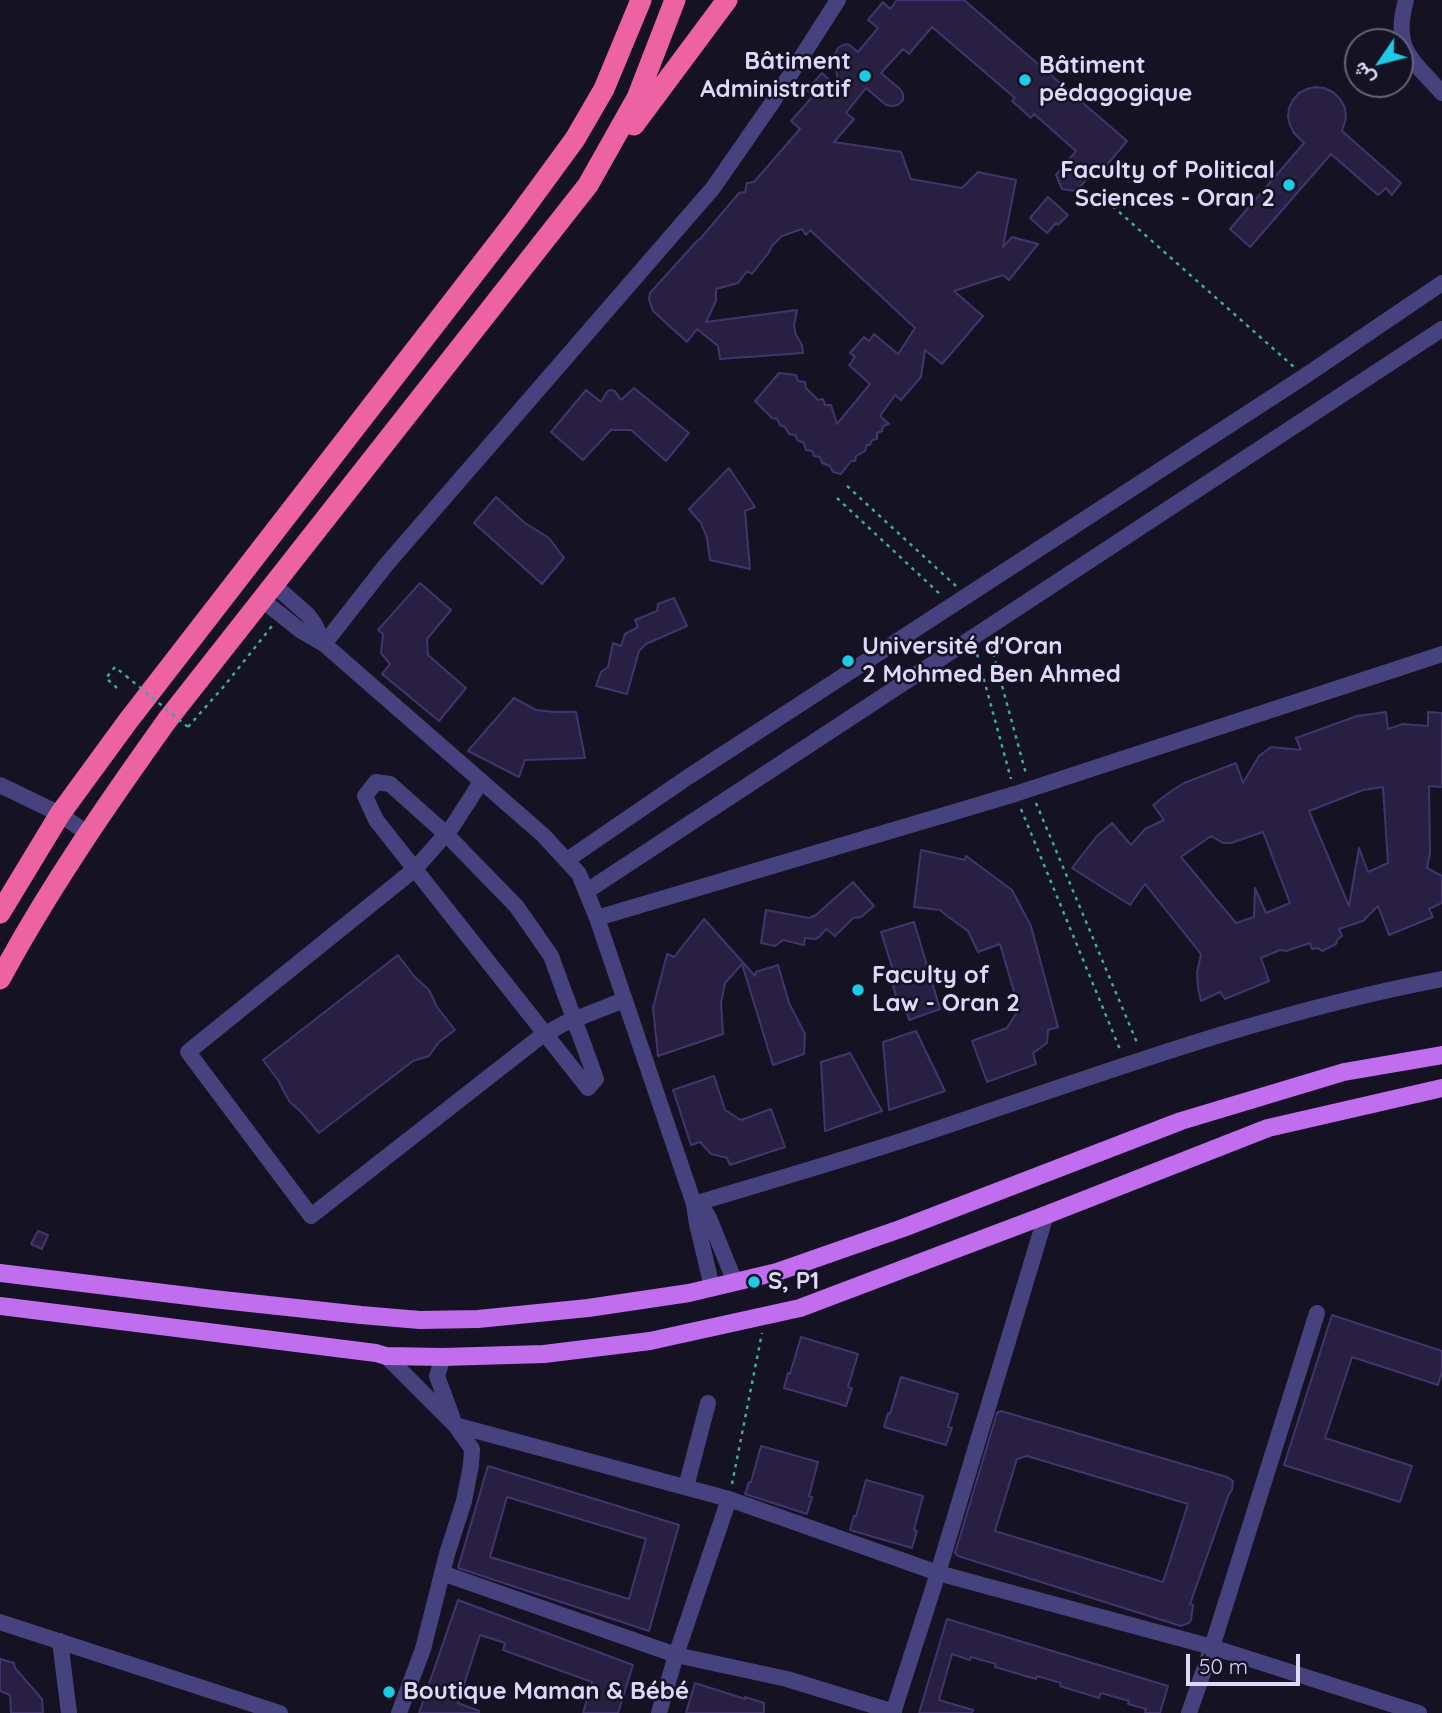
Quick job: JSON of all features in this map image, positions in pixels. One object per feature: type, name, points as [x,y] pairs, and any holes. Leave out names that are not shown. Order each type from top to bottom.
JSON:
[{"type":"highway","points":[[628,34],[635,0]]},
{"type":"highway","points":[[0,913],[60,814],[136,710],[515,221],[575,139],[604,89],[641,0]]},
{"type":"highway","points":[[588,185],[637,98],[675,0]]},
{"type":"highway","points":[[0,979],[66,866],[168,719],[588,185],[727,0]]},
{"type":"main road","points":[[0,1273],[213,1299],[421,1320],[478,1319],[588,1308],[689,1293],[777,1272],[903,1228],[1181,1121],[1344,1072],[1442,1055]]},
{"type":"main road","points":[[0,1306],[386,1356],[544,1354],[650,1341],[800,1308],[1268,1128],[1442,1088]]},
{"type":"street","points":[[324,644],[386,565],[713,188],[838,0]]},
{"type":"street","points":[[1406,0],[1401,24],[1403,45],[1414,64],[1442,93]]},
{"type":"street","points":[[567,860],[688,777],[1305,376],[1442,283]]},
{"type":"street","points":[[587,891],[1442,328]]},
{"type":"street","points":[[267,591],[308,615],[324,644]]},
{"type":"street","points":[[267,591],[281,615],[324,644],[543,835],[579,874],[597,918],[694,1204],[712,1287]]},
{"type":"street","points":[[597,918],[1023,792],[1442,654]]},
{"type":"street","points":[[376,782],[390,785],[446,834],[517,907],[551,956],[596,1079],[588,1088],[376,820],[365,796],[376,782]]},
{"type":"street","points":[[481,782],[446,834],[415,869],[188,1052],[311,1216],[545,1034],[624,1000]]},
{"type":"street","points":[[0,785],[60,814],[88,834]]},
{"type":"street","points":[[694,1204],[910,1138],[1126,1064],[1336,1002],[1442,979]]},
{"type":"street","points":[[694,1204],[709,1218],[735,1282]]},
{"type":"street","points":[[442,1573],[676,1655],[787,1679],[894,1712],[1046,1215]]},
{"type":"street","points":[[1189,1713],[1317,1313]]},
{"type":"street","points":[[386,1356],[455,1425],[472,1448],[464,1501],[423,1649],[399,1713]]},
{"type":"street","points":[[443,1357],[438,1376],[455,1425]]},
{"type":"street","points":[[687,1487],[708,1403]]},
{"type":"street","points":[[455,1425],[729,1499],[938,1573],[1212,1647],[1419,1713]]},
{"type":"street","points":[[659,1713],[729,1499]]},
{"type":"street","points":[[0,1622],[280,1713]]},
{"type":"street","points":[[60,1641],[69,1713]]},
{"type":"path","points":[[1100,195],[1305,376]]},
{"type":"path","points":[[847,486],[959,600]]},
{"type":"path","points":[[836,498],[959,600]]},
{"type":"path","points":[[117,688],[106,678],[115,667],[188,727],[281,615]]},
{"type":"path","points":[[979,633],[1023,792],[1126,1064]]},
{"type":"path","points":[[979,633],[1023,792],[1144,1059]]},
{"type":"path","points":[[729,1499],[765,1316]]},
{"type":"building","points":[[897,0],[964,0],[1127,141],[1101,172],[1097,168],[1076,191],[1062,189],[1056,175],[1076,151],[1034,114],[1031,118],[1012,101],[1015,98],[932,27],[909,54],[903,49],[881,73],[903,94],[903,100],[898,105],[886,105],[866,88],[846,113],[854,119],[834,142],[901,152],[911,179],[962,188],[978,172],[1016,180],[1003,247],[1012,237],[1038,244],[1009,280],[1003,275],[954,291],[983,316],[942,364],[925,350],[921,377],[901,400],[895,395],[880,416],[889,424],[883,426],[882,431],[877,433],[877,439],[872,440],[865,451],[856,456],[855,461],[851,461],[841,474],[833,472],[830,466],[822,463],[820,457],[806,450],[803,442],[798,441],[795,435],[789,434],[777,419],[772,418],[755,401],[779,373],[796,375],[798,381],[805,382],[806,388],[818,400],[823,399],[825,405],[831,405],[837,424],[870,384],[849,365],[855,357],[850,353],[864,337],[869,341],[874,334],[898,354],[915,328],[810,230],[806,235],[802,229],[782,236],[752,274],[747,271],[738,283],[716,289],[716,301],[706,322],[797,310],[794,326],[803,353],[720,359],[718,346],[697,329],[687,342],[653,311],[649,299],[650,293],[739,193],[745,192],[747,183],[754,182],[800,129],[791,121],[813,96],[807,90],[822,73],[838,88],[835,54],[838,48],[848,44],[858,52],[878,28],[868,20],[883,2],[890,9]]},
{"type":"building","points":[[1315,87],[1333,92],[1340,99],[1346,118],[1342,131],[1401,183],[1392,195],[1386,188],[1378,195],[1331,154],[1250,247],[1230,229],[1304,143],[1290,125],[1289,108],[1299,93]]},
{"type":"building","points":[[1048,197],[1068,215],[1047,233],[1030,218]]},
{"type":"building","points":[[634,388],[689,433],[666,461],[631,430],[611,430],[583,460],[551,432],[586,390],[601,402],[610,390],[615,391],[621,400]]},
{"type":"building","points":[[729,468],[755,507],[745,511],[750,569],[710,560],[707,538],[701,523],[689,509]]},
{"type":"building","points":[[496,497],[525,523],[549,538],[564,558],[542,584],[474,523]]},
{"type":"building","points":[[420,583],[451,610],[427,639],[428,655],[466,688],[439,721],[382,674],[390,664],[381,653],[383,634],[378,630]]},
{"type":"building","points":[[674,598],[687,626],[646,644],[639,651],[627,694],[596,686],[601,672],[608,667],[613,643],[621,646],[625,634],[638,627],[635,620],[657,611],[658,604]]},
{"type":"building","points":[[514,698],[536,710],[576,712],[585,758],[525,760],[519,777],[468,751]]},
{"type":"building","points":[[1386,712],[1388,729],[1403,724],[1428,726],[1428,712],[1442,713],[1442,787],[1429,786],[1430,853],[1427,868],[1442,876],[1442,903],[1429,909],[1433,917],[1389,935],[1378,906],[1363,921],[1339,929],[1342,936],[1336,944],[1322,951],[1318,948],[1312,949],[1310,943],[1261,958],[1269,981],[1225,999],[1220,992],[1201,1001],[1197,973],[1201,954],[1145,884],[1130,905],[1072,868],[1097,836],[1112,823],[1131,845],[1145,829],[1164,820],[1153,805],[1184,783],[1236,763],[1243,783],[1259,756],[1271,747],[1301,750],[1296,738],[1357,716]],"holes":[[[1383,787],[1388,863],[1368,872],[1359,848],[1349,906],[1309,811],[1363,790]],[[1263,832],[1290,903],[1266,913],[1255,888],[1254,917],[1236,923],[1181,857],[1211,836],[1223,843],[1231,843]]]},
{"type":"building","points":[[921,850],[965,860],[966,856],[1012,890],[1031,926],[1058,1027],[1048,1030],[1047,1043],[1033,1053],[1036,1064],[987,1082],[972,1041],[1007,1028],[1019,1009],[1000,944],[978,952],[968,931],[940,910],[914,907]]},
{"type":"building","points":[[853,882],[874,906],[861,917],[853,918],[835,936],[826,929],[816,939],[805,938],[804,945],[783,940],[775,946],[761,943],[766,910],[809,918],[816,915]]},
{"type":"building","points":[[704,919],[755,976],[756,972],[778,965],[789,1003],[805,1034],[804,1054],[773,1065],[742,964],[725,983],[721,1003],[723,1034],[658,1056],[653,1008],[667,954],[674,957]]},
{"type":"building","points":[[914,922],[940,1009],[909,1020],[897,999],[893,986],[893,970],[881,932]]},
{"type":"building","points":[[398,955],[429,990],[437,1007],[455,1030],[439,1042],[429,1056],[413,1061],[319,1133],[289,1101],[263,1060]]},
{"type":"building","points":[[916,1031],[945,1091],[889,1110],[883,1042]]},
{"type":"building","points":[[850,1053],[882,1111],[825,1131],[821,1062]]},
{"type":"building","points":[[714,1076],[725,1110],[741,1120],[771,1109],[785,1147],[730,1165],[727,1158],[711,1154],[700,1142],[691,1145],[673,1090]]},
{"type":"building","points":[[38,1231],[48,1235],[42,1249],[31,1244]]},
{"type":"building","points":[[1332,1315],[1442,1351],[1442,1372],[1438,1385],[1352,1357],[1325,1438],[1412,1466],[1400,1502],[1284,1465]]},
{"type":"building","points":[[801,1337],[858,1354],[848,1387],[852,1388],[846,1406],[784,1388]]},
{"type":"building","points":[[901,1377],[958,1394],[948,1427],[952,1428],[946,1445],[884,1427]]},
{"type":"building","points":[[1001,1411],[1233,1481],[1190,1604],[1193,1605],[1189,1623],[1181,1626],[955,1553],[997,1413]],"holes":[[[1027,1456],[1188,1504],[1163,1582],[995,1531],[1017,1459]]]},
{"type":"building","points":[[761,1446],[818,1462],[807,1514],[745,1494]]},
{"type":"building","points":[[488,1466],[679,1525],[649,1631],[458,1568]],"holes":[[[507,1497],[646,1539],[629,1599],[490,1557]]]},
{"type":"building","points":[[866,1480],[923,1496],[912,1548],[850,1530]]},
{"type":"building","points":[[458,1600],[633,1665],[618,1713],[583,1713],[592,1682],[503,1650],[505,1643],[480,1635],[458,1703],[479,1713],[419,1713]]},
{"type":"building","points":[[947,1619],[1168,1686],[1160,1713],[1145,1713],[1146,1709],[1128,1704],[1129,1701],[1101,1693],[1099,1698],[1060,1686],[1061,1683],[1037,1676],[1036,1679],[995,1667],[996,1664],[952,1654],[939,1700],[973,1710],[972,1713],[919,1713]]},
{"type":"building","points":[[0,1659],[14,1663],[15,1668],[42,1699],[43,1713],[11,1713],[10,1695],[0,1691]]},
{"type":"building","points":[[695,1683],[764,1703],[764,1713],[686,1713]]},
{"type":"place","name":"Bâtiment Administratif","points":[[865,76]]},
{"type":"place","name":"Bâtiment pédagogique","points":[[1025,80]]},
{"type":"place","name":"Faculty of Political Sciences - Oran 2","points":[[1289,185]]},
{"type":"place","name":"Université d'Oran 2 Mohmed Ben Ahmed","points":[[848,661]]},
{"type":"place","name":"Faculty of Law - Oran 2","points":[[858,990]]},
{"type":"place","name":"S, P1","points":[[754,1282]]},
{"type":"place","name":"Boutique Maman & Bébé","points":[[389,1692]]}]
